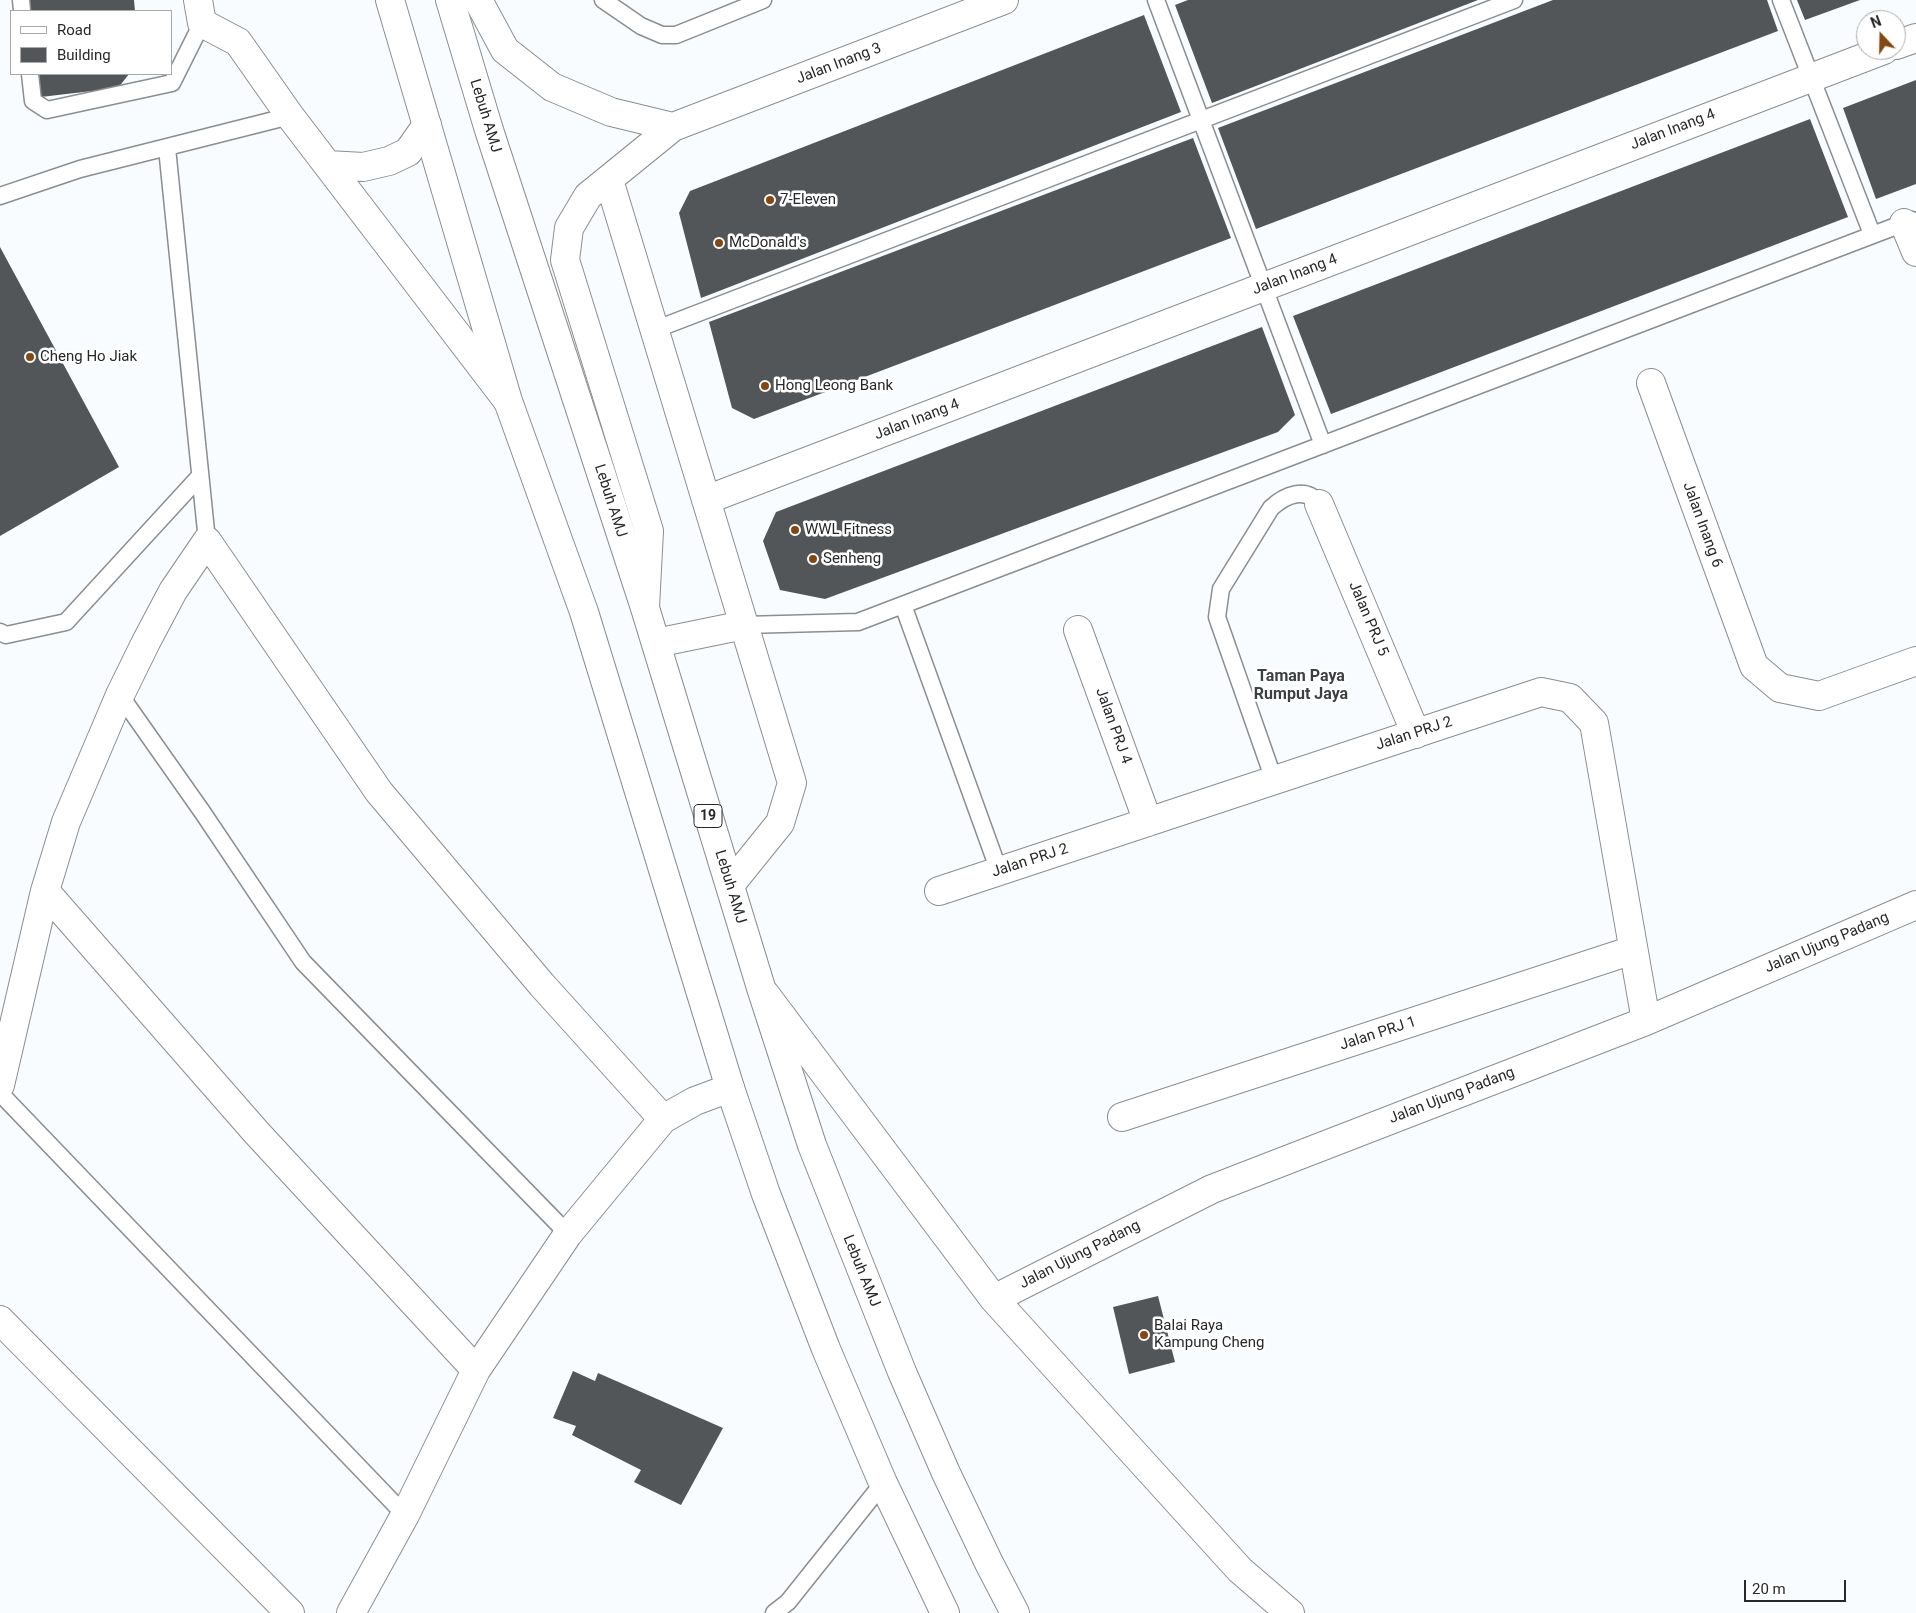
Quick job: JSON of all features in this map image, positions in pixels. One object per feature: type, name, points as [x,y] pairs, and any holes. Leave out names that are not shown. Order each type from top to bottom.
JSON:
[{"type":"main road","points":[[390,0],[508,401],[584,612],[730,1088],[773,1212],[826,1349],[883,1483],[945,1613]]},
{"type":"main road","name":"Lebuh AMJ","points":[[450,0],[492,140],[645,608],[762,991],[812,1145],[902,1372],[946,1473],[989,1563],[1016,1613]]},
{"type":"main road","points":[[478,0],[505,50],[552,87],[612,112],[673,127]]},
{"type":"main road","name":"Jalan Inang 3","points":[[645,608],[649,531],[565,260],[569,228],[588,196],[673,127],[1004,0]]},
{"type":"main road","points":[[200,12],[238,42],[290,116],[508,401]]},
{"type":"main road","name":"Jalan Inang 4","points":[[706,500],[1858,60]]},
{"type":"main road","points":[[328,165],[363,167],[389,161],[408,152],[427,125]]},
{"type":"main road","points":[[609,180],[792,783],[780,823],[730,885]]},
{"type":"main road","points":[[1910,220],[1916,252]]},
{"type":"main road","name":"Jalan Inang 6","points":[[1651,383],[1754,666],[1780,688],[1819,696],[1916,661]]},
{"type":"main road","name":"Jalan PRJ 5","points":[[1319,504],[1416,734]]},
{"type":"main road","points":[[0,1085],[45,891],[66,822],[120,695],[173,592],[206,541],[379,792],[542,985],[663,1120]]},
{"type":"main road","points":[[656,644],[744,625]]},
{"type":"main road","name":"Jalan PRJ 4","points":[[1078,630],[1148,822]]},
{"type":"main road","name":"Jalan PRJ 2","points":[[939,891],[1541,692],[1570,698],[1594,723],[1646,1021]]},
{"type":"main road","points":[[45,891],[256,1132],[476,1370]]},
{"type":"main road","name":"Jalan Ujung Padang","points":[[994,1299],[1212,1188],[1646,1021],[1916,905]]},
{"type":"main road","name":"Jalan PRJ 1","points":[[1122,1117],[1633,950]]},
{"type":"main road","points":[[762,991],[994,1299],[1240,1570],[1290,1613]]},
{"type":"main road","points":[[351,1613],[406,1515],[476,1370],[568,1234],[663,1120],[694,1101],[730,1088]]},
{"type":"main road","points":[[0,1320],[290,1613]]},
{"type":"lane","points":[[603,0],[641,26],[662,35],[676,35],[763,0]]},
{"type":"lane","points":[[1156,0],[1323,444]]},
{"type":"lane","points":[[654,330],[1514,0]]},
{"type":"lane","points":[[1781,0],[1872,234]]},
{"type":"lane","points":[[30,75],[33,101],[47,110],[172,83],[200,12]]},
{"type":"lane","points":[[0,196],[80,169],[290,116]]},
{"type":"lane","points":[[167,148],[206,541]]},
{"type":"lane","points":[[744,625],[858,622],[1910,220]]},
{"type":"lane","points":[[0,632],[6,634],[66,622],[200,476]]},
{"type":"lane","points":[[1274,780],[1217,617],[1218,602],[1221,589],[1271,508],[1279,500],[1289,496],[1306,494],[1313,496],[1319,504]]},
{"type":"lane","points":[[903,605],[999,871]]},
{"type":"lane","points":[[120,695],[303,962],[568,1234]]},
{"type":"lane","points":[[0,1093],[406,1515]]},
{"type":"lane","points":[[774,1613],[792,1607],[883,1483]]},
{"type":"building","points":[[17,0],[134,0],[135,10],[19,10]]},
{"type":"building","points":[[1188,0],[1478,0],[1212,103],[1175,5]]},
{"type":"building","points":[[1553,0],[1767,0],[1778,31],[1256,229],[1218,128]]},
{"type":"building","points":[[1797,0],[1860,0],[1805,20]]},
{"type":"building","points":[[1144,15],[1181,112],[701,298],[679,213],[690,191]]},
{"type":"building","points":[[28,75],[128,75],[118,88],[32,98]]},
{"type":"building","points":[[1916,80],[1916,184],[1876,199],[1843,108]]},
{"type":"building","points":[[1810,119],[1848,217],[1331,414],[1293,316]]},
{"type":"building","points":[[1193,138],[1231,238],[754,419],[732,408],[709,322]]},
{"type":"building","name":"Cheng Ho Jiak","points":[[0,247],[119,467],[0,536]]},
{"type":"building","points":[[1262,327],[1295,415],[1278,432],[825,599],[780,590],[763,541],[776,512]]},
{"type":"building","name":"Balai Raya Kampung Cheng","points":[[1158,1296],[1175,1362],[1129,1374],[1113,1307]]},
{"type":"building","points":[[573,1371],[595,1381],[598,1373],[723,1428],[681,1505],[634,1482],[641,1470],[572,1435],[576,1426],[553,1418]]},
{"type":"place","name":"7-Eleven","points":[[770,200]]},
{"type":"place","name":"McDonald's","points":[[719,243]]},
{"type":"place","name":"Cheng Ho Jiak","points":[[30,357]]},
{"type":"place","name":"Hong Leong Bank","points":[[765,386]]},
{"type":"place","name":"WWL Fitness","points":[[795,530]]},
{"type":"place","name":"Senheng","points":[[813,559]]},
{"type":"place","name":"Balai Raya Kampung Cheng","points":[[1144,1335]]},
{"type":"district","name":"Taman Paya Rumput Jaya","points":[[1301,686]]}]
